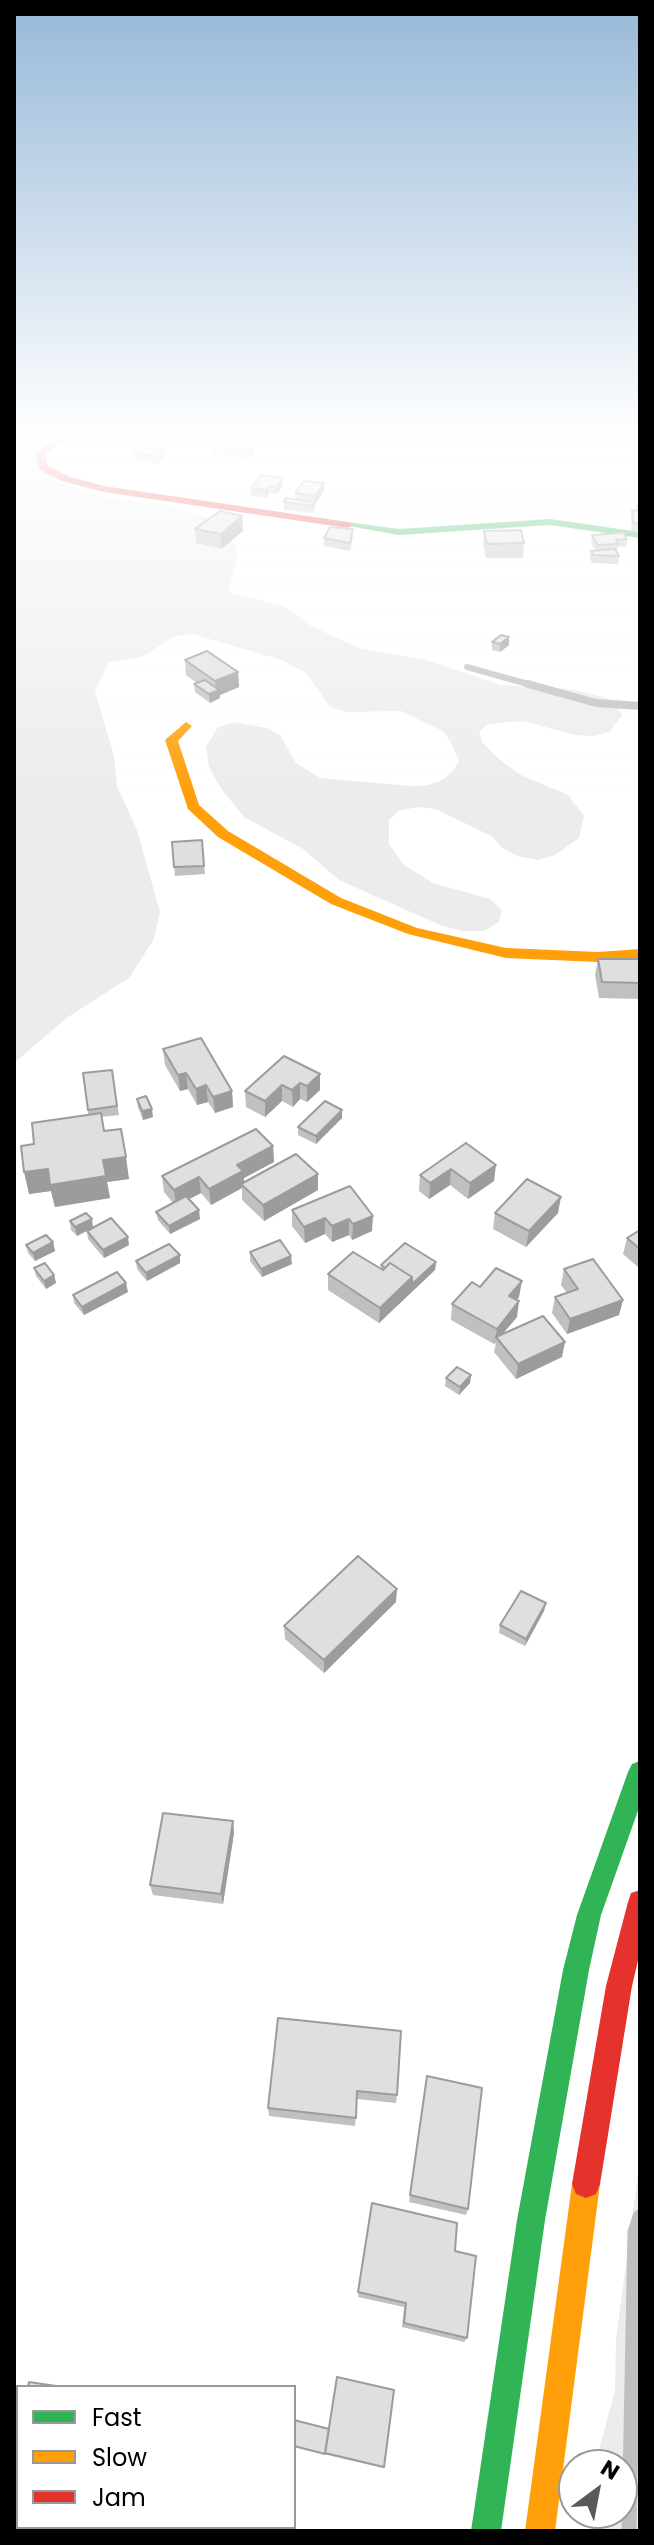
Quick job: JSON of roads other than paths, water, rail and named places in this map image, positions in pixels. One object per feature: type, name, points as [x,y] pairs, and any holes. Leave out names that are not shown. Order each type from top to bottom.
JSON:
[{"type":"street","points":[[186,726],[171,740],[193,806],[223,834],[336,901],[413,931],[506,953],[598,957],[640,954]]},
{"type":"street","points":[[486,2531],[531,2220],[576,1970],[589,1915],[640,1772]]},
{"type":"street","points":[[540,2531],[577,2235],[619,1986],[640,1902]]},
{"type":"waterway","points":[[467,667],[535,686]]},
{"type":"waterway","points":[[528,684],[596,703],[640,706]]},
{"type":"waterway","points":[[629,2531],[635,2232],[640,2217]]}]
